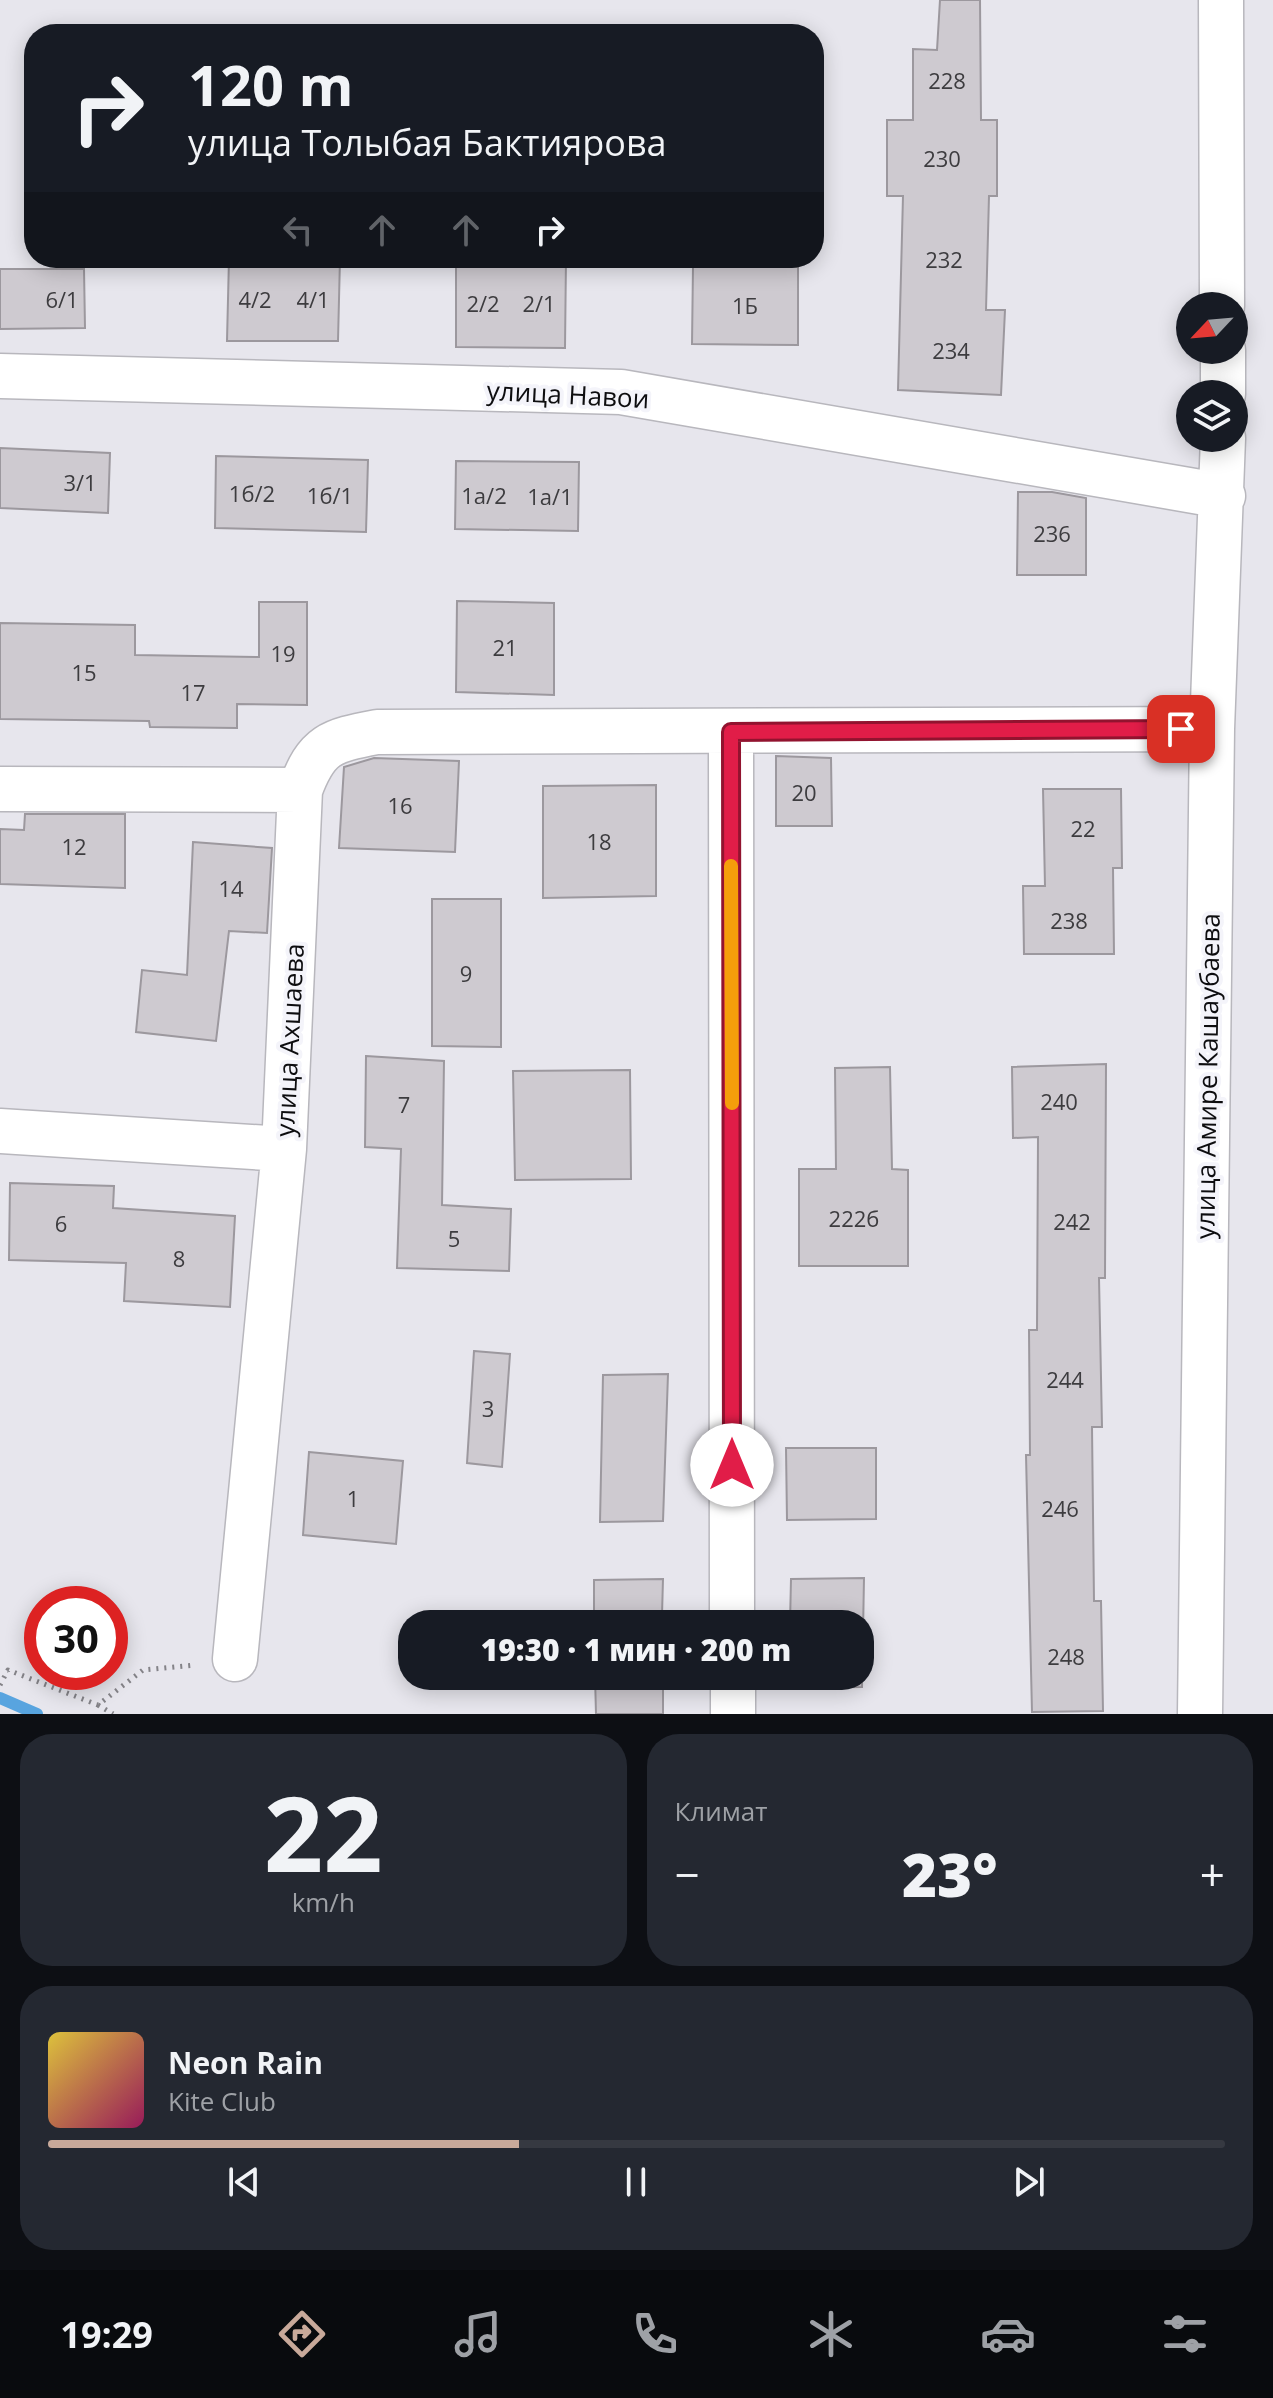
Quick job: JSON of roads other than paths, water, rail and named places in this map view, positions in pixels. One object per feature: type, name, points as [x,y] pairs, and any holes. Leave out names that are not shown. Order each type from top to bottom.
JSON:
[{"type":"street","points":[[1221,0],[1222,292]]},
{"type":"street","name":"улица Навои","points":[[0,376],[621,392],[1223,496]]},
{"type":"street","name":"улица Амире Кашаубаева","points":[[1200,1714],[1212,729],[1223,452]]},
{"type":"street","points":[[0,789],[300,790],[311,760],[338,739],[377,732],[1212,729]]},
{"type":"street","points":[[731,732],[732,1610]]},
{"type":"street","name":"улица Ахшаева","points":[[0,1131],[284,1149],[300,790]]},
{"type":"street","points":[[235,1659],[284,1149]]},
{"type":"street","points":[[733,1690],[733,1714]]},
{"type":"waterway","points":[[0,1698],[37,1714]]}]
